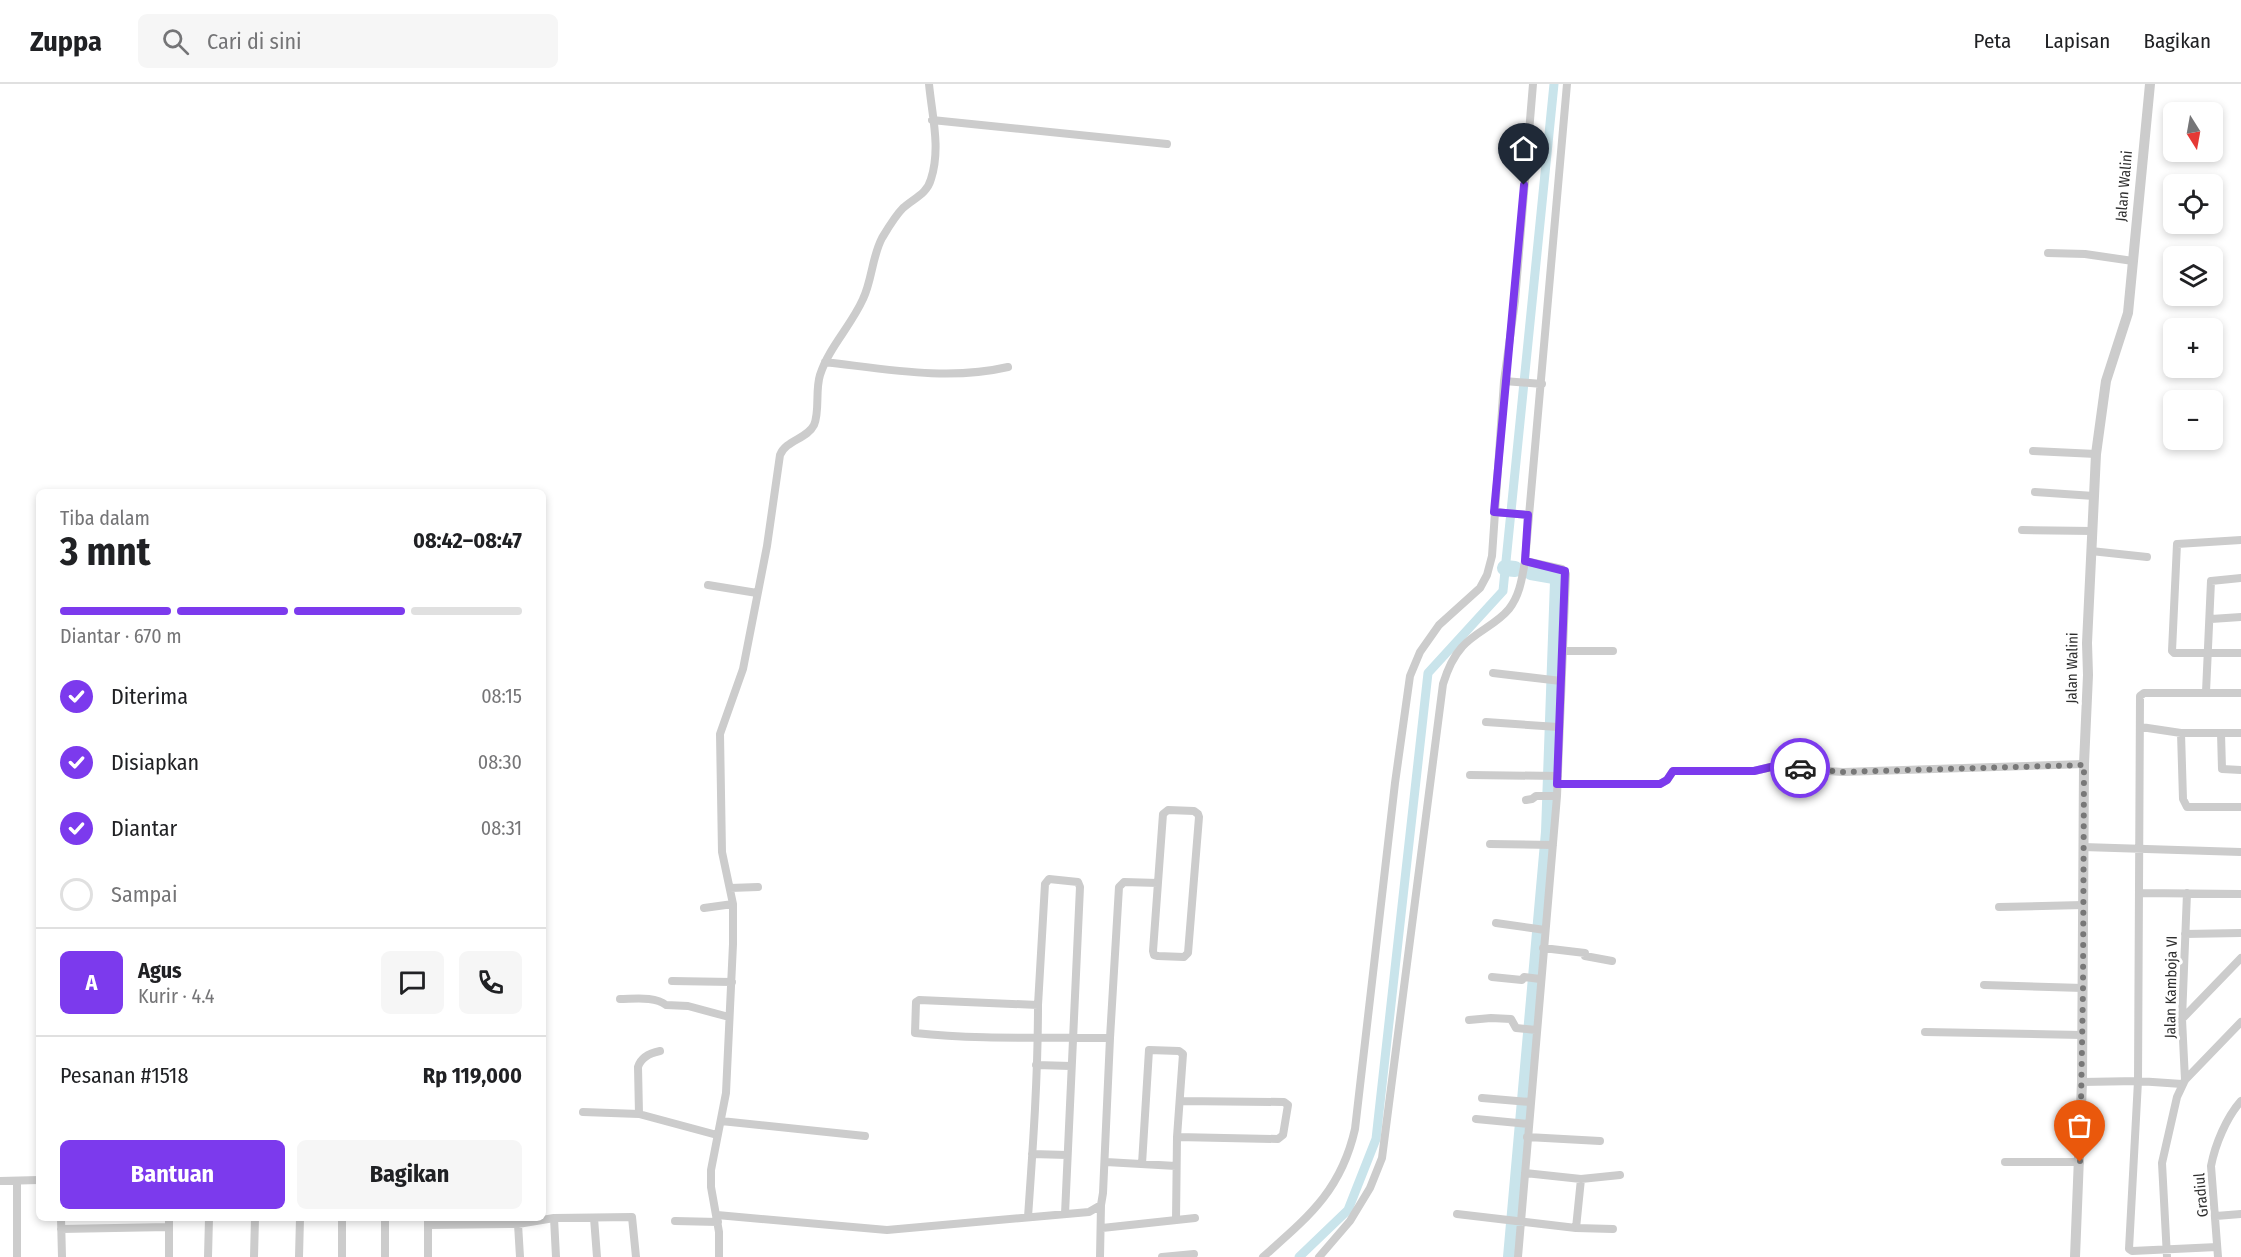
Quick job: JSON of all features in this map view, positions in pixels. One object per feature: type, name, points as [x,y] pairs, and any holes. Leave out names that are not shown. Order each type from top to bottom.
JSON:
[{"type":"street","points":[[719,1257],[718,1219],[711,1187],[711,1170],[726,1093],[732,982],[733,904],[722,852],[720,734],[743,669],[767,546],[780,455],[785,447],[812,428],[816,418],[818,384],[825,362],[863,298],[882,239],[896,216],[926,191],[930,182],[935,165],[937,138],[932,120],[929,84]]},
{"type":"street","points":[[1263,1257],[1308,1218],[1329,1192],[1351,1146],[1355,1129],[1395,783],[1410,676],[1420,652],[1439,625],[1480,588],[1487,575],[1492,556],[1498,512],[1533,84]]},
{"type":"street","points":[[1319,1257],[1350,1221],[1370,1188],[1382,1158],[1443,684],[1449,665],[1463,646],[1494,624],[1509,609],[1518,593],[1525,561],[1524,514],[1540,384],[1567,84]]},
{"type":"street","name":"Jalan Walini","points":[[2075,1257],[2082,1082],[2087,643],[2096,454],[2106,381],[2128,313],[2150,84]]},
{"type":"street","points":[[932,120],[1167,144]]},
{"type":"street","points":[[2048,253],[2085,254],[2133,261]]},
{"type":"street","points":[[825,362],[939,374],[967,374],[1008,367]]},
{"type":"street","points":[[1507,381],[1540,384]]},
{"type":"street","points":[[2033,451],[2096,454]]},
{"type":"street","points":[[2035,492],[2094,496]]},
{"type":"street","points":[[1498,512],[1524,514]]},
{"type":"street","points":[[2022,530],[2093,531]]},
{"type":"street","points":[[2241,540],[2177,544],[2174,653],[2241,653]]},
{"type":"street","points":[[2091,551],[2147,557]]},
{"type":"street","points":[[1518,1257],[1517,1221],[1525,1173],[1527,1137],[1526,1101],[1537,979],[1543,948],[1541,930],[1554,778],[1554,727],[1557,681],[1562,651],[1565,571],[1525,561]]},
{"type":"street","points":[[2206,692],[2211,581],[2241,578]]},
{"type":"street","points":[[708,585],[757,593]]},
{"type":"street","points":[[2211,619],[2241,617]]},
{"type":"street","points":[[1562,651],[1613,651]]},
{"type":"street","points":[[1492,673],[1557,681]]},
{"type":"street","points":[[2217,1247],[2167,1254],[2129,1249],[2138,1081],[2140,696],[2144,693],[2241,693]]},
{"type":"street","points":[[1486,722],[1554,727]]},
{"type":"street","points":[[2141,727],[2181,733],[2241,733]]},
{"type":"street","points":[[2181,733],[2185,805],[2187,807],[2241,807]]},
{"type":"street","points":[[2221,733],[2222,769],[2241,770]]},
{"type":"street","points":[[1470,775],[1660,784],[1667,780],[1673,771],[1684,770],[1747,771],[1771,767],[1843,772],[2084,765]]},
{"type":"street","points":[[1526,800],[1536,796],[1552,796]]},
{"type":"street","points":[[1164,811],[1194,811],[1199,817],[1187,956],[1154,955],[1158,883],[1164,811]]},
{"type":"street","points":[[1490,844],[1549,845]]},
{"type":"street","points":[[2083,847],[2241,852]]},
{"type":"street","points":[[1028,1217],[1045,884],[1049,879],[1078,882],[1080,887],[1065,1214]]},
{"type":"street","points":[[1100,1257],[1119,886],[1124,882],[1158,883]]},
{"type":"street","points":[[730,888],[758,887]]},
{"type":"street","points":[[2139,893],[2241,894]]},
{"type":"street","name":"Jalan Kamboja VI","points":[[2184,1082],[2182,1019],[2187,893]]},
{"type":"street","points":[[704,908],[733,904]]},
{"type":"street","points":[[1999,907],[2083,905]]},
{"type":"street","points":[[1496,923],[1541,930]]},
{"type":"street","points":[[2185,933],[2241,933]]},
{"type":"street","points":[[1543,948],[1585,953],[1585,956],[1612,961]]},
{"type":"street","points":[[2182,1019],[2241,958]]},
{"type":"street","points":[[1492,977],[1537,979]]},
{"type":"street","points":[[672,981],[732,982]]},
{"type":"street","points":[[1984,985],[2083,988]]},
{"type":"street","points":[[620,999],[649,1000],[666,1005],[688,1006],[729,1017]]},
{"type":"street","points":[[1038,1005],[919,1000],[914,1006],[913,1029],[915,1033],[1004,1039],[1110,1038]]},
{"type":"street","points":[[1469,1020],[1511,1019],[1516,1028],[1533,1029]]},
{"type":"street","points":[[2167,1254],[2162,1164],[2177,1097],[2184,1082],[2241,1022]]},
{"type":"street","points":[[1924,1032],[2082,1035]]},
{"type":"street","points":[[1142,1164],[1149,1050],[1182,1052],[1177,1137],[1176,1220]]},
{"type":"street","points":[[639,1114],[638,1067],[648,1054],[660,1051]]},
{"type":"street","points":[[1036,1065],[1071,1066]]},
{"type":"street","points":[[2082,1082],[2184,1082]]},
{"type":"street","points":[[1482,1098],[1526,1101]]},
{"type":"street","points":[[1177,1137],[1278,1139],[1283,1135],[1288,1105],[1284,1102],[1180,1101]]},
{"type":"street","name":"Gradiul","points":[[2218,1257],[2211,1166],[2214,1152],[2241,1101]]},
{"type":"street","points":[[583,1112],[639,1114],[717,1135]]},
{"type":"street","points":[[1476,1119],[1525,1123]]},
{"type":"street","points":[[721,1121],[865,1136]]},
{"type":"street","points":[[1527,1137],[1600,1141]]},
{"type":"street","points":[[1032,1154],[1067,1155]]},
{"type":"street","points":[[1106,1162],[1176,1166]]},
{"type":"street","points":[[2005,1162],[2080,1162]]},
{"type":"street","points":[[1525,1173],[1581,1179],[1620,1175]]},
{"type":"street","points":[[1576,1228],[1581,1179]]},
{"type":"street","points":[[0,1181],[36,1180]]},
{"type":"street","points":[[17,1181],[17,1257]]},
{"type":"street","points":[[675,1221],[718,1219],[887,1230],[1089,1212],[1101,1205]]},
{"type":"street","points":[[1457,1214],[1576,1228],[1613,1229]]},
{"type":"street","points":[[2216,1216],[2241,1214]]},
{"type":"street","points":[[546,1219],[633,1217],[636,1257]]},
{"type":"street","points":[[554,1218],[556,1257]]},
{"type":"street","points":[[594,1218],[597,1257]]},
{"type":"street","points":[[1102,1228],[1195,1218]]},
{"type":"street","points":[[61,1221],[62,1257]]},
{"type":"street","points":[[208,1257],[209,1221]]},
{"type":"street","points":[[254,1257],[255,1221]]},
{"type":"street","points":[[299,1257],[300,1221]]},
{"type":"street","points":[[342,1221],[342,1257]]},
{"type":"street","points":[[385,1221],[385,1257]]},
{"type":"street","points":[[428,1257],[428,1222],[469,1221],[518,1224],[536,1221]]},
{"type":"street","points":[[61,1229],[169,1223],[169,1257]]},
{"type":"street","points":[[518,1224],[520,1257]]},
{"type":"street","points":[[1162,1257],[1194,1254]]},
{"type":"waterway","points":[[1299,1257],[1348,1210],[1376,1139],[1428,673],[1503,591],[1554,84]]},
{"type":"waterway","points":[[1505,568],[1515,569]]},
{"type":"waterway","points":[[1511,1257],[1549,832],[1558,581],[1554,576],[1531,572]]},
{"type":"way so far","points":[[1800,768],[1843,772],[2084,765],[2080,1162]]},
{"type":"route","points":[[1524,185],[1515,301],[1504,381],[1494,512],[1528,515],[1525,561],[1562,569],[1566,574],[1557,784],[1660,784],[1667,780],[1673,771],[1754,771],[1771,767],[1800,768]]}]
